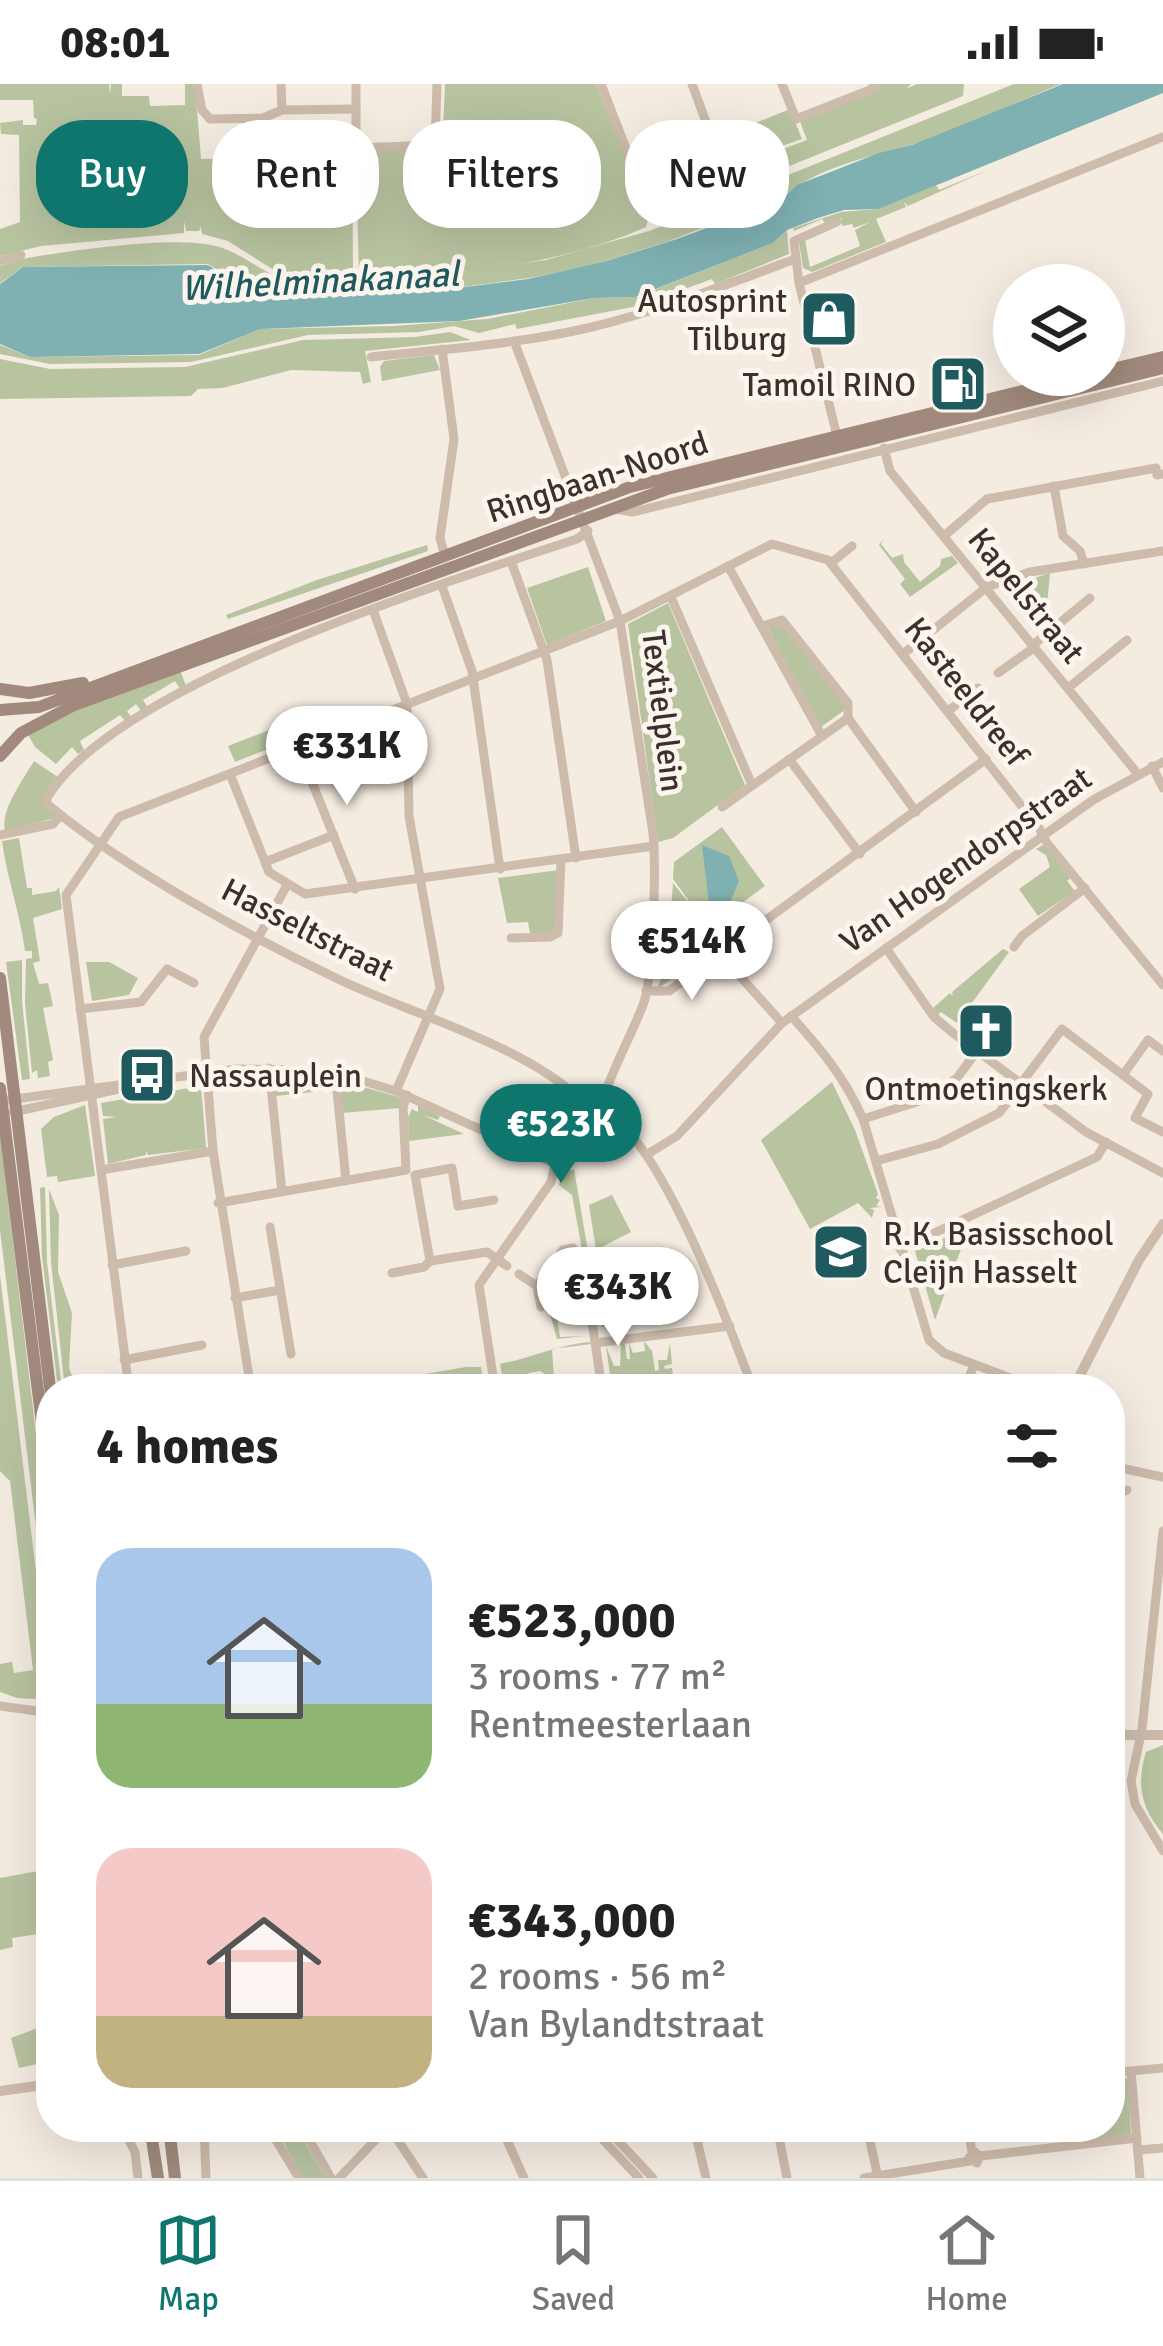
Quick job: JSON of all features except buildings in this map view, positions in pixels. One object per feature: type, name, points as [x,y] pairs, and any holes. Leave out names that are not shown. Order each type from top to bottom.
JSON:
[{"type":"main road","points":[[1125,366],[1163,357]]},
{"type":"main road","name":"Ringbaan-Noord","points":[[0,756],[28,728],[92,698],[608,508],[706,478],[1163,368]]},
{"type":"main road","name":"Ringbaan-Noord","points":[[0,710],[39,707],[444,552],[584,518],[645,483],[1002,396]]},
{"type":"main road","name":"Ringbaan-Noord","points":[[0,689],[55,690],[127,668],[135,670]]},
{"type":"main road","points":[[0,978],[6,1107],[37,1374]]},
{"type":"main road","points":[[0,1088],[48,1374]]},
{"type":"main road","points":[[152,2142],[158,2178]]},
{"type":"main road","points":[[171,2142],[175,2178]]},
{"type":"street","points":[[197,84],[202,110],[210,118],[356,109]]},
{"type":"street","points":[[281,84],[282,110]]},
{"type":"street","points":[[356,84],[356,148],[431,146],[437,139],[437,84]]},
{"type":"street","points":[[600,85],[639,182],[716,149],[692,84]]},
{"type":"street","points":[[782,84],[796,119],[875,88],[873,84]]},
{"type":"street","points":[[799,284],[1163,137]]},
{"type":"street","points":[[837,436],[799,284],[794,241],[838,222]]},
{"type":"street","points":[[0,261],[21,255]]},
{"type":"street","points":[[370,357],[592,327],[666,307],[795,259]]},
{"type":"street","points":[[126,1374],[66,895],[119,818],[620,621],[514,341]]},
{"type":"street","points":[[442,349],[454,439],[440,538],[444,552]]},
{"type":"street","name":"Ringbaan-Noord","points":[[608,508],[633,512],[1163,381]]},
{"type":"street","name":"Kapelstraat","points":[[884,448],[890,471],[1137,773]]},
{"type":"street","points":[[944,536],[987,499],[1160,471]]},
{"type":"street","points":[[1054,486],[1064,536],[1080,551],[1084,564]]},
{"type":"street","name":"Ringbaan-Noord","points":[[61,815],[47,804],[47,798],[86,752],[157,706],[225,669],[373,610],[578,539],[584,518]]},
{"type":"street","points":[[671,598],[772,544],[833,566],[852,546]]},
{"type":"street","points":[[903,654],[987,587],[1030,572],[1163,551]]},
{"type":"street","points":[[511,561],[544,652],[576,858]]},
{"type":"street","points":[[728,566],[822,736]]},
{"type":"street","name":"Kasteeldreef","points":[[833,566],[1163,985]]},
{"type":"street","points":[[442,586],[473,680],[500,869]]},
{"type":"street","name":"Textielplein","points":[[492,1374],[478,1290],[502,1263],[551,1182],[556,1160],[566,1160],[596,1111],[646,991],[654,846],[620,621],[671,598],[752,785]]},
{"type":"street","points":[[998,673],[1090,598]]},
{"type":"street","points":[[218,1203],[406,1170],[402,1093],[440,988],[409,816],[406,704],[373,610]]},
{"type":"street","points":[[763,626],[782,620],[848,703],[848,718],[916,812]]},
{"type":"street","points":[[1068,688],[1127,640]]},
{"type":"street","points":[[948,711],[978,688]]},
{"type":"street","name":"Textielplein","points":[[722,807],[848,718]]},
{"type":"street","points":[[297,746],[356,889]]},
{"type":"street","points":[[789,759],[860,854]]},
{"type":"street","points":[[646,991],[670,991],[986,759]]},
{"type":"street","points":[[1158,764],[1163,788]]},
{"type":"street","name":"Van Hogendorpstraat","points":[[646,1155],[676,1136],[787,1020],[1043,835],[1158,764]]},
{"type":"street","points":[[230,774],[274,878],[312,895],[654,846]]},
{"type":"street","points":[[0,835],[53,824],[61,815]]},
{"type":"street","name":"Hasseltstraat","points":[[61,815],[258,938],[550,1077],[596,1111],[613,1115],[646,1155],[711,1278],[748,1374]]},
{"type":"street","points":[[265,862],[334,835]]},
{"type":"street","points":[[511,938],[558,933],[561,860]]},
{"type":"street","points":[[248,1374],[218,1203],[204,1037],[287,885]]},
{"type":"street","points":[[1015,947],[1022,936],[1085,888]]},
{"type":"street","points":[[886,948],[934,1017],[977,1052],[1106,1142],[1163,1173]]},
{"type":"street","points":[[721,955],[832,1061],[849,1087],[863,1119],[929,1340],[944,1353],[999,1374]]},
{"type":"street","points":[[80,1009],[141,1002],[167,969],[194,983]]},
{"type":"street","points":[[876,1161],[938,1144],[999,1113],[1062,1029],[1148,1094],[1135,1118],[1163,1132]]},
{"type":"street","points":[[1123,1075],[1148,1040],[1163,1051]]},
{"type":"street","points":[[863,1119],[930,1097],[957,1078],[977,1052]]},
{"type":"street","points":[[269,1068],[282,1192]]},
{"type":"street","points":[[6,1107],[206,1072],[269,1068],[340,1074],[402,1093],[556,1160]]},
{"type":"street","points":[[340,1074],[346,1181]]},
{"type":"street","points":[[900,1249],[1097,1157],[1106,1142]]},
{"type":"street","points":[[101,1170],[213,1151]]},
{"type":"street","points":[[430,1261],[415,1175],[452,1168],[458,1205],[494,1200]]},
{"type":"street","points":[[1080,1374],[1128,1279],[1158,1243],[1163,1224]]},
{"type":"street","points":[[269,1227],[292,1354]]},
{"type":"street","points":[[537,1286],[563,1250],[573,1248]]},
{"type":"street","points":[[112,1265],[186,1251]]},
{"type":"street","points":[[392,1273],[487,1252],[502,1263]]},
{"type":"street","points":[[519,1274],[537,1286],[541,1307]]},
{"type":"street","points":[[235,1298],[280,1290]]},
{"type":"street","points":[[591,1315],[600,1374]]},
{"type":"street","points":[[595,1343],[730,1326]]},
{"type":"street","points":[[124,1360],[202,1345]]},
{"type":"street","points":[[970,1374],[974,1365]]},
{"type":"street","points":[[1125,1469],[1163,1477]]},
{"type":"street","points":[[1163,1531],[1132,1773],[1133,1797],[1163,1852]]},
{"type":"street","points":[[0,1706],[36,1711]]},
{"type":"street","points":[[1125,1740],[1163,1738]]},
{"type":"street","points":[[1125,2072],[1163,2068]]},
{"type":"street","points":[[1131,2071],[1140,2178]]},
{"type":"street","points":[[0,2091],[36,2084]]},
{"type":"street","points":[[130,2142],[138,2178]]},
{"type":"street","points":[[205,2142],[206,2178]]},
{"type":"street","points":[[277,2142],[299,2178]]},
{"type":"street","points":[[312,2142],[335,2178],[373,2142]]},
{"type":"street","points":[[399,2142],[423,2178]]},
{"type":"street","points":[[508,2142],[524,2178]]},
{"type":"street","points":[[613,2142],[639,2178]]},
{"type":"street","points":[[615,2142],[653,2178]]},
{"type":"street","points":[[698,2142],[706,2178]]},
{"type":"street","points":[[780,2142],[788,2178]]},
{"type":"street","points":[[870,2142],[877,2177]]},
{"type":"street","points":[[972,2142],[982,2178]]},
{"type":"street","points":[[863,2178],[1084,2143],[1163,2147]]},
{"type":"green space","points":[[0,84],[109,84],[110,94],[111,84],[122,84],[122,96],[149,96],[150,106],[185,105],[185,84],[195,84],[201,159],[212,159],[212,228],[353,228],[353,274],[280,274],[228,241],[202,234],[201,227],[186,231],[188,120],[37,120],[33,100],[0,100]]},
{"type":"green space","points":[[445,84],[596,84],[625,156],[625,228],[644,228],[580,250],[505,266],[429,275],[359,275],[358,228],[379,228],[379,151],[403,150],[403,228],[601,228],[601,120],[443,120]]},
{"type":"green space","points":[[880,84],[911,84],[906,89],[917,84],[964,84],[963,96],[789,166],[789,147],[807,140],[799,119]]},
{"type":"green space","points":[[1014,84],[1061,84],[930,138],[826,171],[789,193],[789,175]]},
{"type":"green space","points":[[790,109],[802,139],[789,144],[789,120],[763,120]]},
{"type":"green space","points":[[23,120],[23,125],[36,125],[36,228],[184,228],[184,233],[41,246],[0,256],[0,229],[20,222],[19,135],[1,134],[0,123]]},
{"type":"green space","points":[[988,170],[908,206],[904,202],[906,207],[876,219],[886,242],[812,272],[803,268],[799,242],[805,240],[810,267],[860,246],[855,230],[870,222],[854,228],[852,224],[842,226],[841,218],[826,224],[822,219],[793,228],[841,212],[877,209]]},
{"type":"green space","points":[[703,228],[596,264],[427,292],[261,296],[208,264],[23,267],[0,283],[0,266],[22,259],[144,243],[221,248],[288,280],[425,277],[546,260],[649,231]]},
{"type":"green space","points":[[787,230],[789,254],[715,284],[712,279],[638,306],[517,329],[515,324],[479,333],[454,326],[419,332],[308,335],[191,362],[50,364],[0,354],[0,345],[30,357],[199,355],[261,329],[487,319],[594,298],[636,297],[773,243]]},
{"type":"green space","points":[[450,332],[471,340],[365,351],[371,382],[363,384],[360,372],[291,370],[223,388],[198,389],[191,396],[0,399],[0,359],[50,369],[185,367],[303,340]]},
{"type":"green space","points":[[434,355],[440,370],[382,381],[384,361]]},
{"type":"green space","points":[[884,538],[881,544],[892,558],[903,554],[920,582],[940,566],[941,559],[952,556],[958,563],[910,597],[900,584],[905,579],[879,545]]},
{"type":"green space","points":[[427,545],[428,551],[228,619],[226,615],[317,580]]},
{"type":"green space","points":[[588,567],[606,621],[547,645],[527,588]]},
{"type":"green space","points":[[1050,573],[1045,627],[1038,632],[1002,588]]},
{"type":"green space","points":[[668,603],[745,785],[673,838],[658,842],[628,624]]},
{"type":"green space","points":[[779,622],[844,703],[846,709],[821,727],[768,629]]},
{"type":"green space","points":[[180,670],[186,686],[180,689],[175,681],[143,700],[148,708],[142,712],[136,704],[127,711],[132,718],[126,722],[120,715],[80,741],[84,750],[78,754],[72,747],[56,764],[28,735],[48,721]]},
{"type":"green space","points":[[282,725],[289,741],[235,762],[228,746]]},
{"type":"green space","points":[[34,761],[58,777],[46,794],[55,818],[5,831],[9,805]]},
{"type":"green space","points":[[722,827],[765,886],[703,931],[668,947],[673,883],[705,923],[673,879],[674,862]]},
{"type":"green space","points":[[19,838],[27,888],[32,888],[32,895],[59,887],[62,909],[33,918],[40,961],[33,963],[39,984],[48,983],[53,1006],[43,1008],[53,1060],[48,1062],[50,1076],[38,1078],[37,1070],[32,1073],[25,1003],[26,959],[32,958],[32,951],[25,951],[2,841]]},
{"type":"green space","points":[[1043,845],[1073,876],[1067,881],[1075,891],[1038,916],[1019,889],[1050,867],[1046,855],[1036,849]]},
{"type":"green space","points":[[559,870],[555,930],[530,933],[528,922],[507,923],[498,878]]},
{"type":"green space","points":[[706,929],[718,946],[656,990],[666,969],[667,950],[676,951]]},
{"type":"green space","points":[[1003,949],[1009,952],[969,1007],[965,1005],[957,1023],[941,1012],[937,1016],[932,1009],[950,993],[953,996]]},
{"type":"green space","points":[[22,960],[30,1079],[22,1080],[6,962]]},
{"type":"green space","points":[[86,962],[109,962],[138,978],[129,995],[92,1001]]},
{"type":"green space","points":[[276,1073],[332,1079],[331,1090],[276,1096]]},
{"type":"green space","points":[[346,1082],[402,1098],[400,1108],[342,1113]]},
{"type":"green space","points":[[832,1082],[878,1194],[876,1206],[882,1207],[869,1208],[874,1210],[872,1218],[858,1203],[810,1229],[761,1140]]},
{"type":"green space","points":[[201,1086],[206,1148],[148,1155],[146,1151],[146,1155],[108,1164],[103,1119],[116,1117],[103,1116],[101,1103]]},
{"type":"green space","points":[[85,1105],[95,1176],[58,1182],[57,1176],[47,1177],[41,1129],[54,1117]]},
{"type":"green space","points":[[418,1105],[440,1116],[438,1120],[423,1115],[464,1134],[409,1141],[408,1117],[412,1109],[418,1112]]},
{"type":"green space","points":[[0,1133],[36,1434],[36,1527],[0,1230]]},
{"type":"green space","points":[[574,1169],[592,1275],[600,1275],[604,1302],[618,1297],[621,1311],[660,1301],[659,1321],[651,1322],[649,1313],[634,1316],[628,1325],[623,1316],[613,1318],[613,1326],[602,1327],[601,1316],[594,1315],[572,1195],[559,1185],[562,1173]]},
{"type":"green space","points":[[45,1187],[47,1262],[60,1374],[56,1374],[42,1256],[40,1188]]},
{"type":"green space","points":[[49,1189],[59,1215],[58,1272],[72,1313],[71,1374],[63,1374],[51,1262]]},
{"type":"green space","points":[[612,1195],[631,1232],[596,1250],[589,1205]]},
{"type":"green space","points":[[969,1227],[935,1320],[915,1251]]},
{"type":"green space","points":[[578,1259],[589,1318],[581,1319],[582,1325],[579,1313],[557,1317],[560,1337],[584,1336],[557,1339],[542,1285],[551,1286],[569,1260]]},
{"type":"green space","points":[[0,1275],[36,1575],[36,1699],[0,1692],[0,1664],[12,1662],[14,1673],[33,1670],[10,1481],[0,1471]]},
{"type":"green space","points":[[644,1341],[652,1351],[655,1371],[659,1370],[658,1360],[667,1360],[670,1343],[672,1364],[664,1366],[672,1368],[673,1374],[610,1374],[606,1346],[614,1366],[620,1366],[621,1344],[625,1344],[627,1359],[629,1343],[633,1353],[645,1351]]},
{"type":"green space","points":[[552,1350],[554,1374],[502,1374],[500,1364]]},
{"type":"green space","points":[[481,1367],[482,1374],[424,1374]]},
{"type":"green space","points":[[1163,1745],[1163,1834],[1145,1806],[1141,1775],[1146,1752]]},
{"type":"green space","points":[[36,1871],[36,1934],[12,1938],[13,1947],[0,1950],[0,1878]]},
{"type":"green space","points":[[36,2029],[36,2064],[19,2068],[11,2038]]},
{"type":"green space","points":[[1125,2078],[1128,2080],[1131,2134],[1125,2135]]},
{"type":"green space","points":[[283,2142],[305,2142],[326,2178],[303,2178]]},
{"type":"water","points":[[1063,84],[1163,84],[1163,93],[878,209],[844,210],[818,218],[787,230],[773,243],[635,297],[594,298],[459,321],[261,329],[199,354],[30,357],[0,344],[0,284],[23,267],[208,265],[261,297],[427,292],[528,279],[603,262],[706,228],[789,228],[789,192],[797,185]]},
{"type":"water","points":[[702,845],[729,856],[739,881],[728,907],[711,920]]},
{"type":"place","name":"Autosprint Tilburg","points":[[829,319]]},
{"type":"place","name":"Tamoil RINO","points":[[958,384]]},
{"type":"place","name":"Ontmoetingskerk","points":[[986,1031]]},
{"type":"place","name":"Nassauplein","points":[[147,1075]]},
{"type":"place","name":"R.K. Basisschool Cleijn Hasselt","points":[[841,1252]]},
{"type":"water label","name":"Wilhelminakanaal","points":[[320,280]]}]
